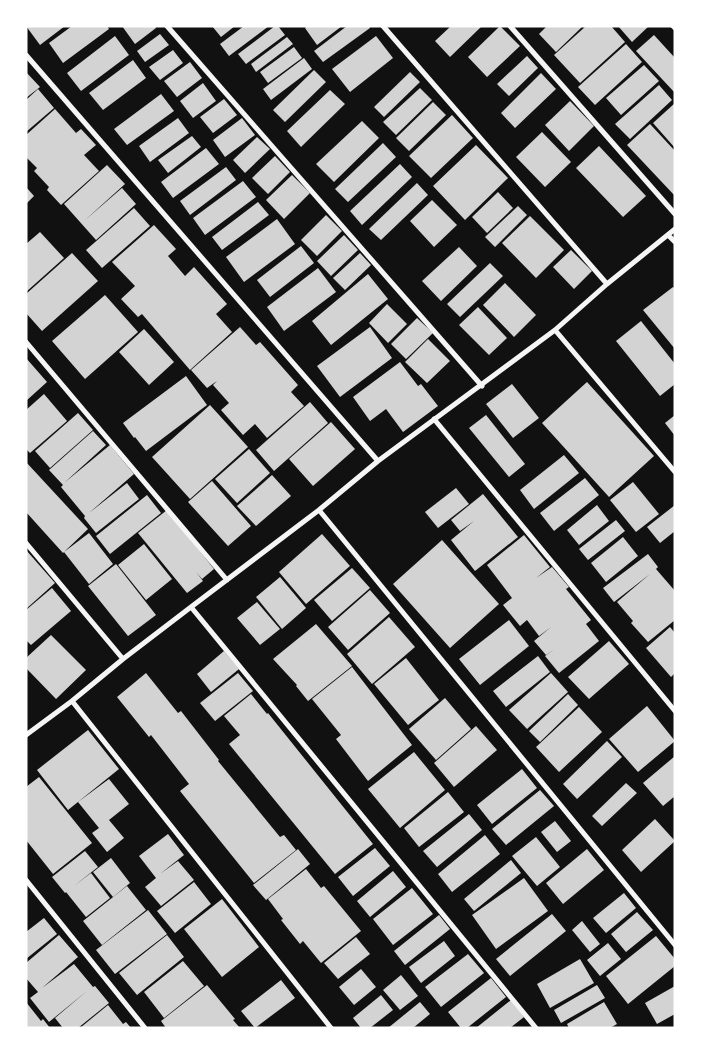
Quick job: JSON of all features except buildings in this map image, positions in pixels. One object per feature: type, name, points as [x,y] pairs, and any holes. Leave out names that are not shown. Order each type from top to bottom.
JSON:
[{"type":"street","points":[[167,26],[482,386]]},
{"type":"street","points":[[383,26],[607,284]]},
{"type":"street","points":[[510,26],[675,214]]},
{"type":"street","points":[[26,55],[378,461]]},
{"type":"street","points":[[26,735],[72,702],[123,659],[319,510],[378,461],[482,386],[555,330],[607,284],[675,229]]},
{"type":"street","points":[[668,235],[675,242]]},
{"type":"street","points":[[555,330],[675,472]]},
{"type":"street","points":[[26,342],[227,580]]},
{"type":"street","points":[[434,419],[675,711]]},
{"type":"street","points":[[319,510],[675,945]]},
{"type":"street","points":[[26,543],[123,659]]},
{"type":"street","points":[[191,607],[536,1028]]},
{"type":"street","points":[[72,702],[331,1028]]},
{"type":"street","points":[[26,880],[145,1028]]}]
